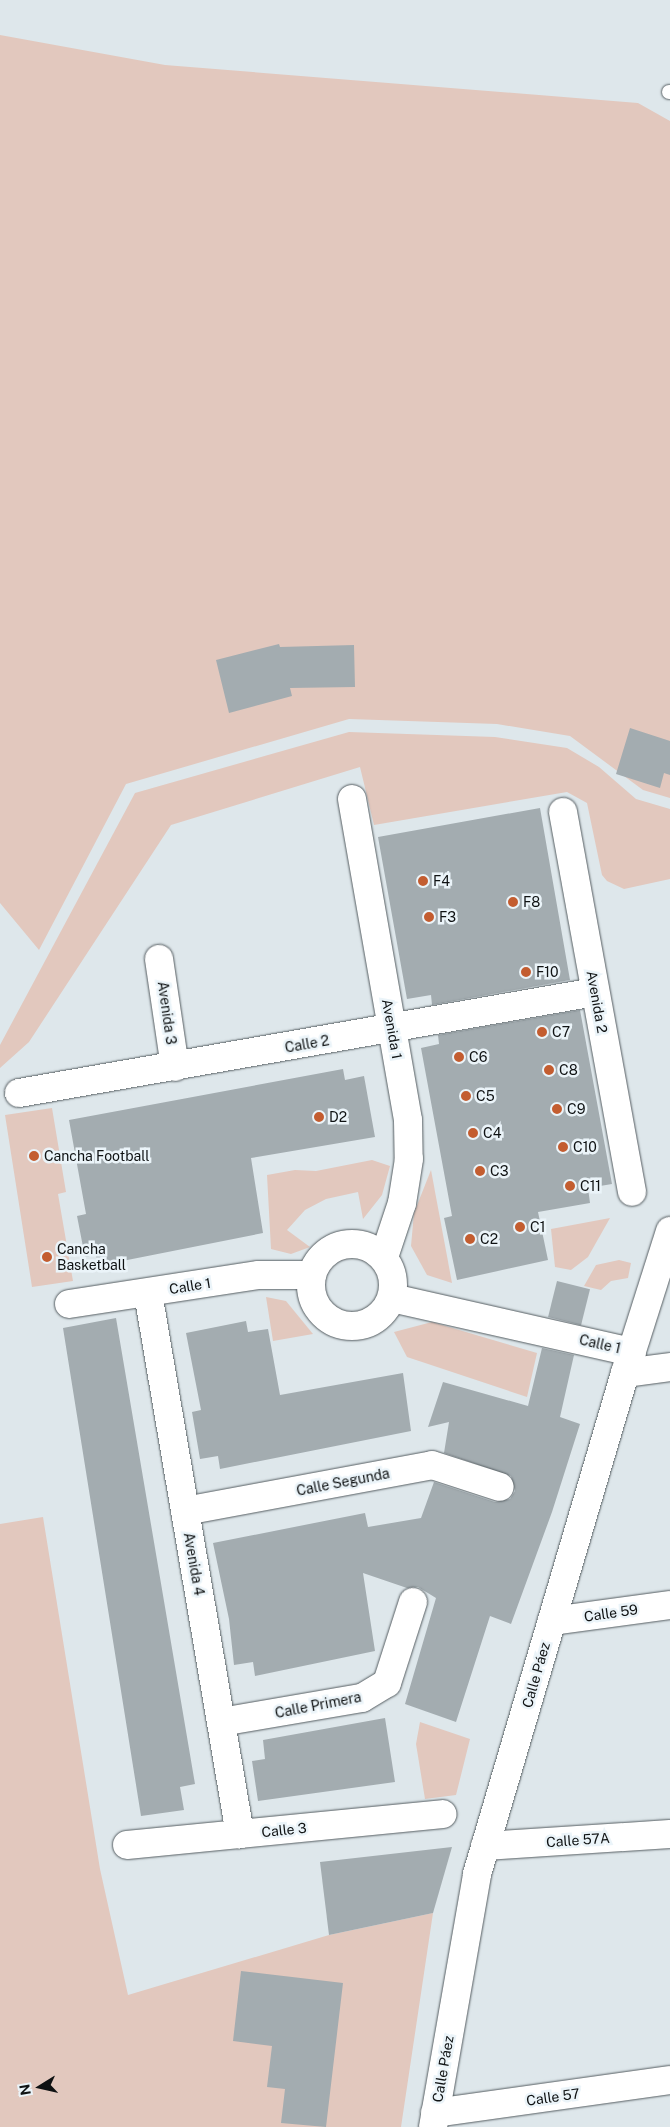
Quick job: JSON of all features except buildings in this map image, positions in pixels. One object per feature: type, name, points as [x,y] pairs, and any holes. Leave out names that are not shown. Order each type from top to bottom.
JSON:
[{"type":"street","name":"Avenida 1","points":[[352,799],[408,1120],[409,1159],[402,1203],[384,1257]]},
{"type":"street","name":"Avenida 2","points":[[563,812],[632,1192]]},
{"type":"street","name":"Avenida 3","points":[[159,959],[174,1067]]},
{"type":"street","name":"Calle 2","points":[[18,1093],[595,992]]},
{"type":"street","name":"Calle Páez","points":[[434,2120],[477,1874],[628,1362],[670,1231]]},
{"type":"street","points":[[362,1245],[384,1257],[394,1284],[392,1298],[377,1319],[353,1327],[340,1326],[329,1320],[314,1300],[312,1275],[317,1263],[337,1246],[362,1245]]},
{"type":"street","name":"Calle 1","points":[[69,1304],[258,1275],[312,1275]]},
{"type":"street","name":"Avenida 4","points":[[148,1293],[240,1834]]},
{"type":"street","name":"Calle 1","points":[[392,1298],[628,1362]]},
{"type":"street","points":[[628,1362],[670,1367]]},
{"type":"street","name":"Calle Segunda","points":[[185,1511],[432,1465],[500,1487]]},
{"type":"street","name":"Calle Primera","points":[[221,1722],[362,1698],[387,1683],[413,1602]]},
{"type":"street","name":"Calle 59","points":[[552,1621],[670,1605]]},
{"type":"street","name":"Calle 3","points":[[127,1845],[442,1814]]},
{"type":"street","name":"Calle 57A","points":[[486,1846],[670,1834]]},
{"type":"street","name":"Calle 57","points":[[434,2120],[670,2080]]},
{"type":"shaded area","points":[[0,35],[165,65],[638,103],[670,121],[670,798],[643,790],[570,736],[497,724],[349,719],[126,784],[39,950],[0,903]]},
{"type":"shaded area","points":[[349,732],[495,737],[567,748],[599,767],[636,799],[670,809],[670,879],[624,889],[607,881],[602,875],[587,803],[567,792],[374,825],[360,767],[171,825],[29,1042],[0,1068],[0,1045],[135,793]]},
{"type":"shaded area","points":[[52,1108],[66,1192],[58,1194],[73,1281],[32,1287],[5,1115]]},
{"type":"shaded area","points":[[372,1160],[390,1166],[382,1195],[363,1219],[358,1192],[326,1199],[305,1210],[287,1230],[310,1247],[291,1254],[271,1249],[267,1175],[295,1170],[316,1171]]},
{"type":"shaded area","points":[[431,1170],[452,1283],[427,1275],[411,1246],[414,1213]]},
{"type":"shaded area","points":[[610,1218],[588,1257],[571,1270],[555,1267],[551,1229]]},
{"type":"shaded area","points":[[619,1260],[631,1263],[628,1278],[611,1281],[601,1290],[584,1286],[596,1265]]},
{"type":"shaded area","points":[[266,1297],[286,1301],[313,1334],[273,1341]]},
{"type":"shaded area","points":[[432,1322],[537,1353],[527,1397],[407,1357],[394,1332]]},
{"type":"shaded area","points":[[43,1517],[100,1869],[128,1995],[329,1935],[433,1913],[401,2127],[0,2127],[0,1524]]},
{"type":"shaded area","points":[[420,1722],[470,1739],[456,1795],[425,1799],[416,1744]]},
{"type":"place","name":"F4","points":[[423,881]]},
{"type":"place","name":"F8","points":[[513,902]]},
{"type":"place","name":"F3","points":[[429,917]]},
{"type":"place","name":"F10","points":[[526,972]]},
{"type":"place","name":"C7","points":[[542,1032]]},
{"type":"place","name":"C6","points":[[459,1057]]},
{"type":"place","name":"C8","points":[[549,1070]]},
{"type":"place","name":"C5","points":[[466,1096]]},
{"type":"place","name":"C9","points":[[557,1109]]},
{"type":"place","name":"D2","points":[[319,1117]]},
{"type":"place","name":"C4","points":[[473,1133]]},
{"type":"place","name":"C10","points":[[563,1147]]},
{"type":"place","name":"Cancha Football","points":[[34,1156]]},
{"type":"place","name":"C3","points":[[480,1171]]},
{"type":"place","name":"C11","points":[[570,1186]]},
{"type":"place","name":"C1","points":[[520,1227]]},
{"type":"place","name":"C2","points":[[470,1239]]},
{"type":"place","name":"Cancha Basketball","points":[[47,1257]]}]
